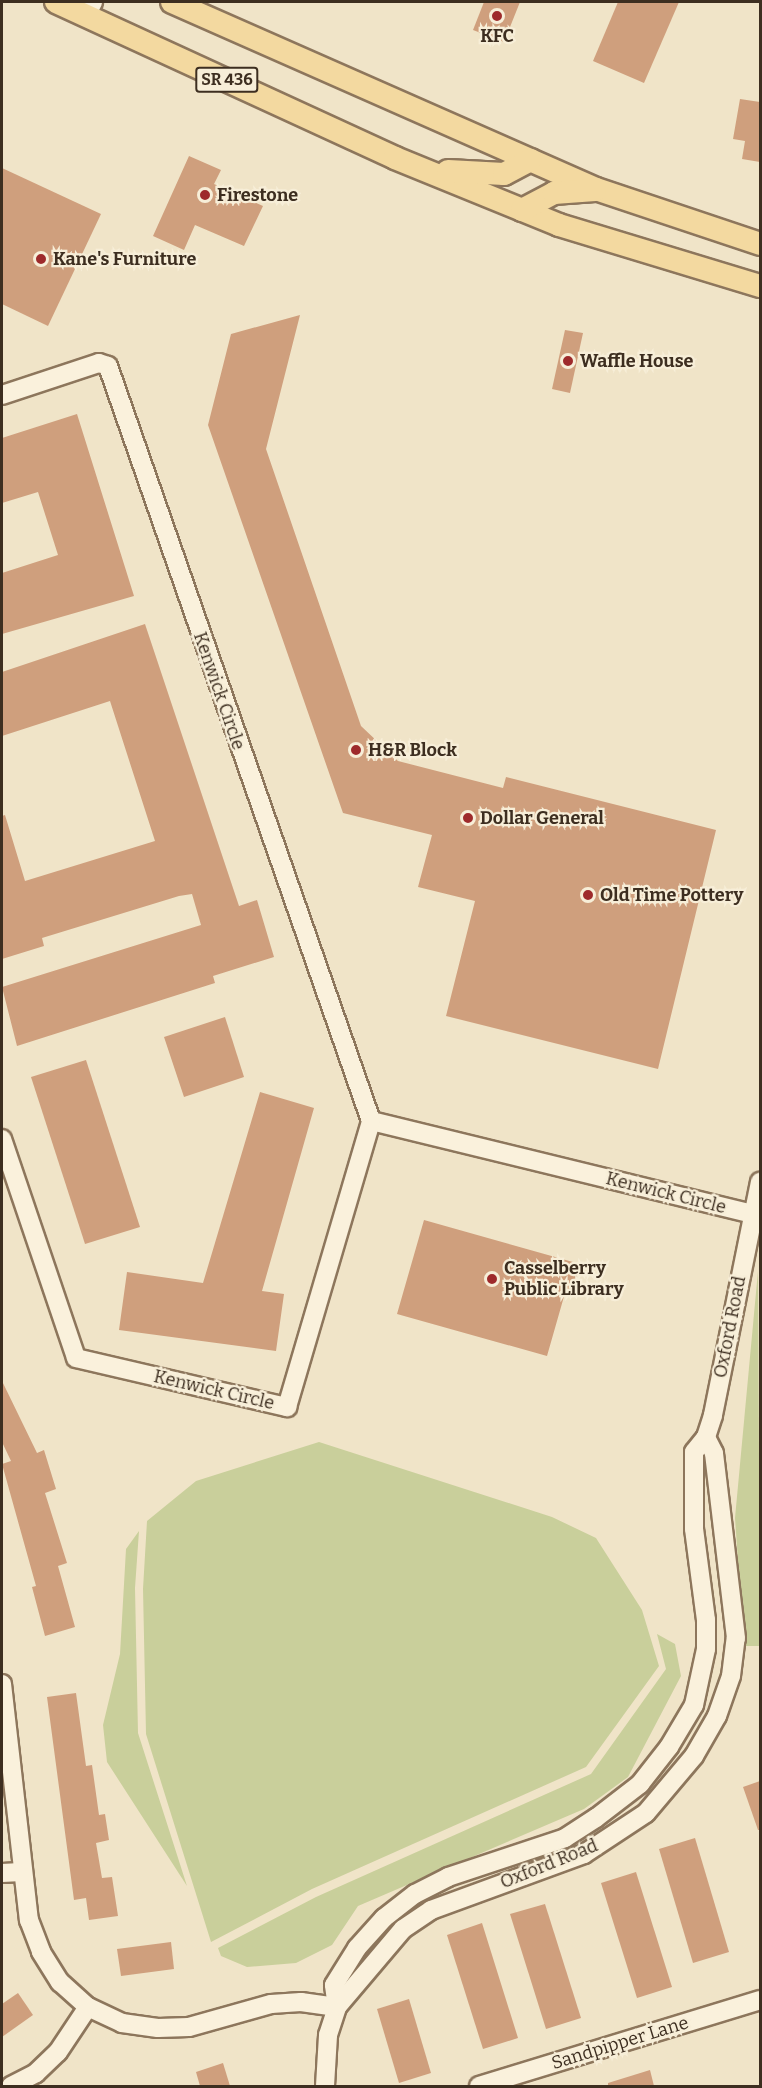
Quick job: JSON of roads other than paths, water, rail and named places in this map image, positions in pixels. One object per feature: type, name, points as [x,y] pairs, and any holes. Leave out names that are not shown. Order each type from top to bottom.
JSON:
[{"type":"main road","name":"SR 436","points":[[56,2],[90,9],[426,170],[522,210],[616,243],[760,286]]},
{"type":"main road","name":"SR 436","points":[[172,2],[596,189],[760,244]]},
{"type":"main road","points":[[426,170],[504,174],[530,160]]},
{"type":"main road","points":[[522,210],[554,193],[596,189]]},
{"type":"street","name":"Kenwick Circle","points":[[2,395],[99,363],[108,366],[370,1122],[287,1407],[76,1359],[2,1139]]},
{"type":"street","name":"Kenwick Circle","points":[[370,1122],[756,1215]]},
{"type":"street","name":"Oxford Road","points":[[337,2007],[334,1985],[357,1948],[384,1918],[415,1894],[448,1877],[565,1838],[640,1784],[669,1747],[694,1705],[706,1649],[706,1620],[694,1529],[694,1452],[706,1437],[756,1215],[760,1182]]},
{"type":"street","name":"Oxford Road","points":[[325,2086],[328,2034],[337,2007],[403,1929],[431,1910],[593,1849],[646,1813],[694,1756],[717,1716],[731,1676],[736,1638],[714,1453],[706,1437]]},
{"type":"street","points":[[2,1684],[21,1872],[29,1920],[41,1952],[60,1982],[88,2007],[122,2022],[158,2028],[189,2027],[271,2004],[301,2002],[337,2007]]},
{"type":"street","points":[[2,1873],[21,1872]]},
{"type":"street","name":"Sandpipper Lane","points":[[479,2086],[760,2000]]},
{"type":"street","points":[[11,2086],[36,2073],[58,2052],[88,2007]]},
{"type":"place","name":"KFC","points":[[497,16]]},
{"type":"place","name":"Firestone","points":[[205,195]]},
{"type":"place","name":"Kane's Furniture","points":[[41,259]]},
{"type":"place","name":"Waffle House","points":[[568,361]]},
{"type":"place","name":"H&R Block","points":[[356,750]]},
{"type":"place","name":"Dollar General","points":[[468,818]]},
{"type":"place","name":"Old Time Pottery","points":[[588,895]]},
{"type":"place","name":"Casselberry Public Library","points":[[492,1279]]}]
